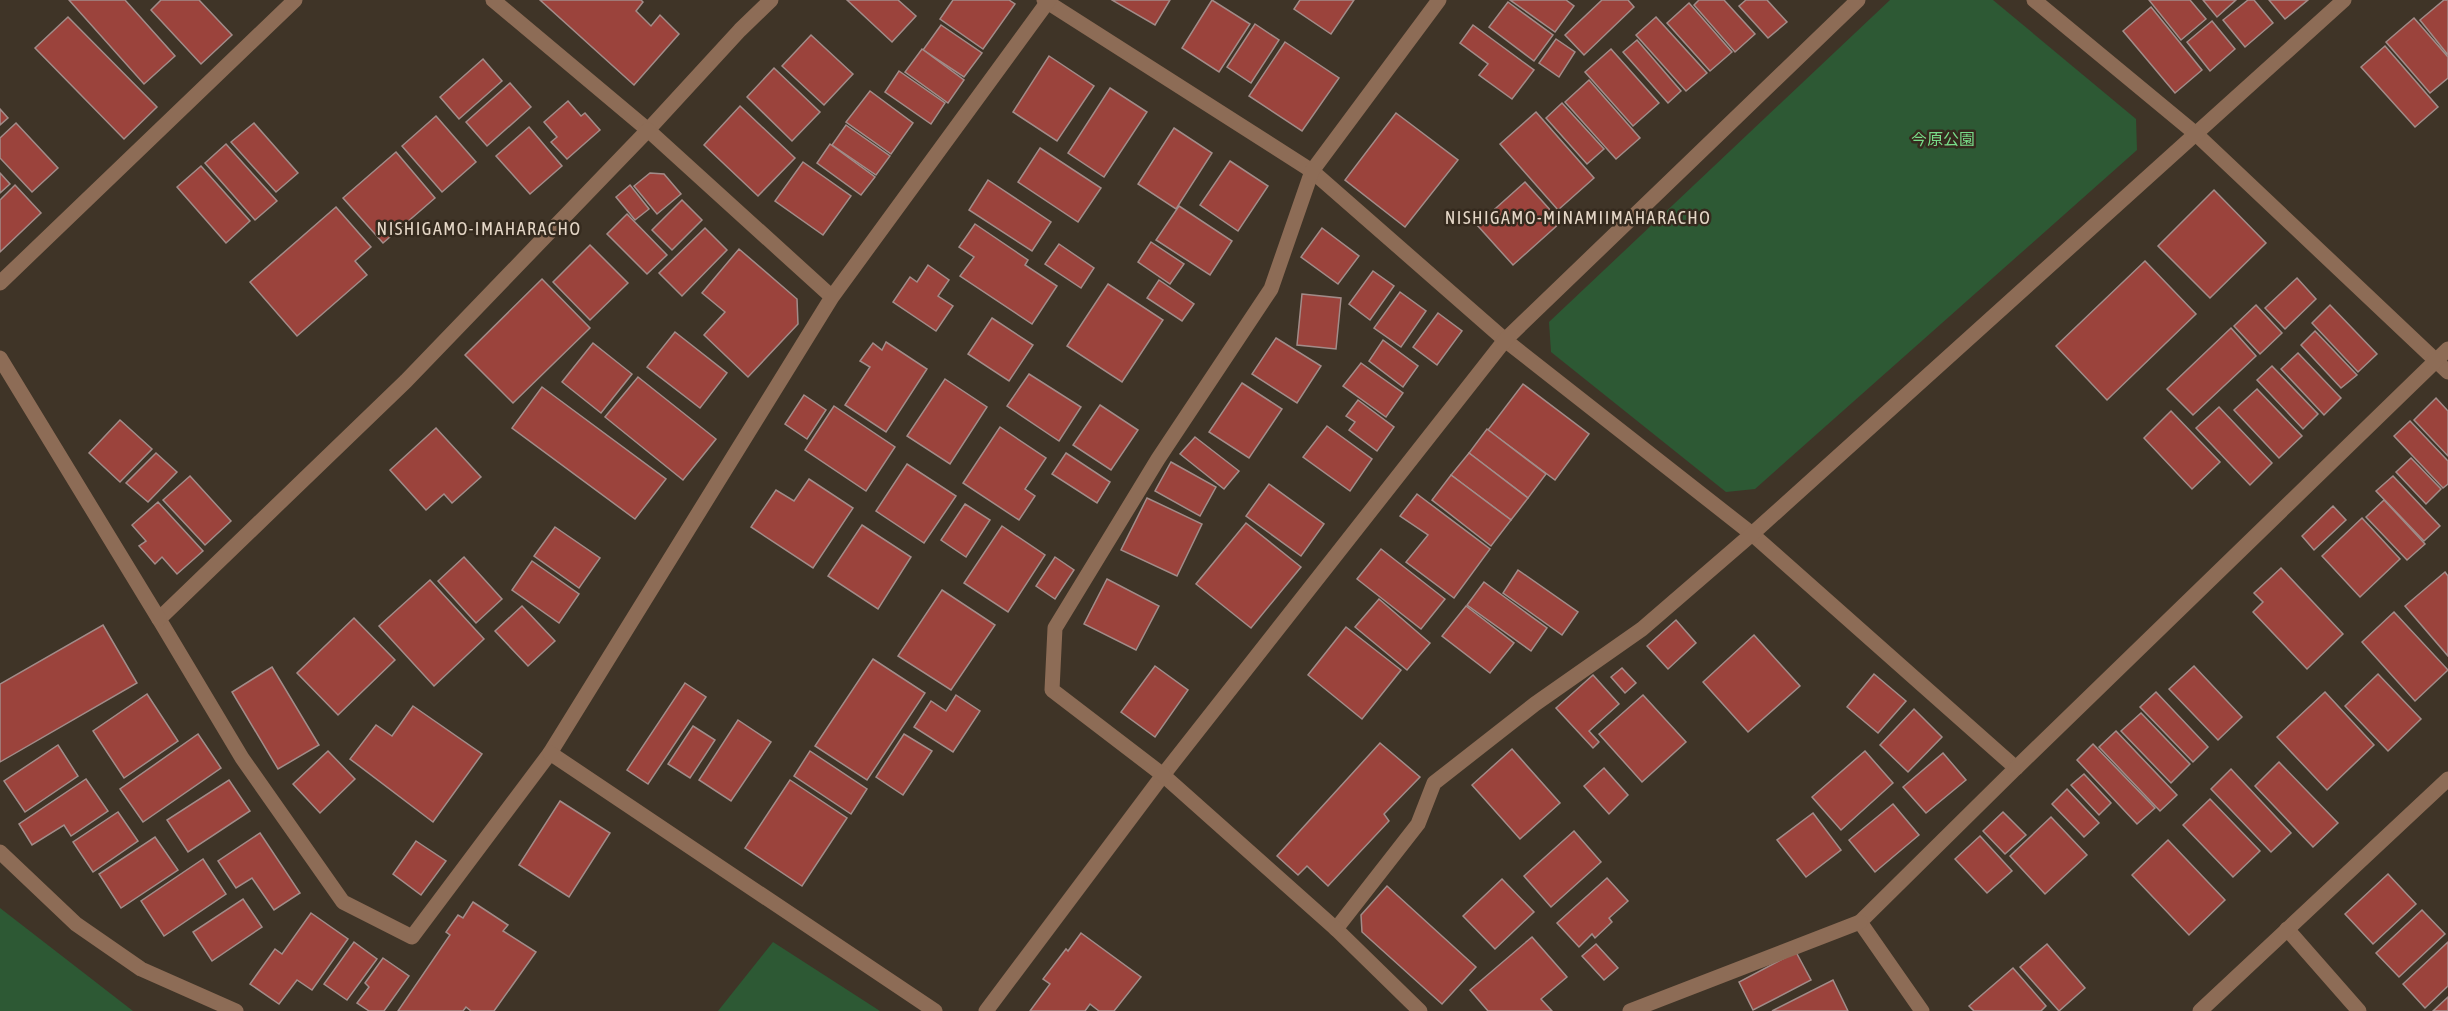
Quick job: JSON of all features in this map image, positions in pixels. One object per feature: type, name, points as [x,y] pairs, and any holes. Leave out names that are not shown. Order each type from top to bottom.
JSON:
[{"type":"street","points":[[0,283],[295,0]]},
{"type":"street","points":[[493,0],[648,130],[832,297]]},
{"type":"street","points":[[159,619],[406,381],[771,0]]},
{"type":"street","points":[[1420,1011],[1336,929],[1163,774],[1052,690],[1055,628],[1158,459],[1270,288],[1312,171],[1439,0]]},
{"type":"street","points":[[986,1011],[1163,774],[1505,340],[1858,0]]},
{"type":"street","points":[[2034,0],[2196,134],[2448,372]]},
{"type":"street","points":[[1336,929],[1418,824],[1434,783],[1535,704],[1642,629],[1752,534],[2344,0]]},
{"type":"street","points":[[0,358],[242,758],[343,902],[412,937],[550,753],[832,297],[1047,1],[1312,171],[1505,340],[1752,534],[2016,768]]},
{"type":"street","points":[[1630,1011],[1860,922],[2448,349]]},
{"type":"street","points":[[550,753],[935,1011]]},
{"type":"street","points":[[2200,1011],[2448,779]]},
{"type":"street","points":[[0,852],[76,924],[141,969],[236,1011]]},
{"type":"street","points":[[1860,922],[1922,1011]]},
{"type":"street","points":[[2287,929],[2359,1011]]},
{"type":"green space","name":"今原公園","points":[[1890,0],[1993,0],[2136,119],[2137,150],[1755,489],[1726,492],[1551,352],[1549,322]]},
{"type":"green space","points":[[0,908],[133,1011],[0,1011]]},
{"type":"green space","points":[[773,942],[880,1011],[718,1011]]},
{"type":"building","points":[[69,0],[125,0],[175,56],[144,84]]},
{"type":"building","points":[[161,0],[199,0],[232,35],[201,64],[151,10]]},
{"type":"building","points":[[540,0],[641,0],[643,2],[636,11],[651,26],[660,15],[679,34],[634,85]]},
{"type":"building","points":[[847,0],[898,0],[916,16],[892,42]]},
{"type":"building","points":[[953,0],[1009,0],[1015,4],[983,49],[940,19]]},
{"type":"building","points":[[1112,0],[1170,0],[1155,25]]},
{"type":"building","points":[[1212,0],[1250,24],[1219,72],[1182,48]]},
{"type":"building","points":[[1300,0],[1354,0],[1331,34],[1294,9]]},
{"type":"building","points":[[1510,0],[1566,0],[1574,6],[1555,32]]},
{"type":"building","points":[[1602,0],[1628,0],[1634,7],[1584,55],[1565,35]]},
{"type":"building","points":[[1699,0],[1724,0],[1755,34],[1735,52],[1694,5]]},
{"type":"building","points":[[1746,0],[1767,0],[1787,22],[1768,38],[1739,6]]},
{"type":"building","points":[[2149,0],[2190,0],[2206,19],[2181,40]]},
{"type":"building","points":[[2203,0],[2236,0],[2217,17]]},
{"type":"building","points":[[2248,0],[2254,0],[2273,23],[2245,47],[2223,20]]},
{"type":"building","points":[[2269,0],[2308,0],[2285,19]]},
{"type":"building","points":[[2444,0],[2448,0],[2448,55],[2420,20]]},
{"type":"building","points":[[1508,2],[1553,35],[1534,61],[1489,27]]},
{"type":"building","points":[[1689,3],[1732,52],[1710,71],[1667,23]]},
{"type":"building","points":[[2151,7],[2202,70],[2175,93],[2123,31]]},
{"type":"building","points":[[68,17],[157,107],[124,139],[35,48]]},
{"type":"building","points":[[1656,17],[1707,73],[1686,91],[1636,35]]},
{"type":"building","points":[[2414,18],[2448,57],[2448,78],[2430,93],[2386,42]]},
{"type":"building","points":[[2212,21],[2235,49],[2210,71],[2187,42]]},
{"type":"building","points":[[1255,24],[1279,40],[1251,83],[1227,67]]},
{"type":"building","points":[[941,25],[982,53],[964,77],[923,50]]},
{"type":"building","points":[[1473,25],[1534,70],[1512,99],[1479,75],[1488,64],[1460,43]]},
{"type":"building","points":[[811,35],[853,74],[824,105],[782,66]]},
{"type":"building","points":[[1556,39],[1575,52],[1559,77],[1539,63]]},
{"type":"building","points":[[1637,40],[1681,91],[1668,103],[1623,52]]},
{"type":"building","points":[[1285,42],[1339,78],[1302,131],[1249,96]]},
{"type":"building","points":[[2385,46],[2438,107],[2415,127],[2361,67]]},
{"type":"building","points":[[922,49],[964,80],[948,103],[905,72]]},
{"type":"building","points":[[1611,49],[1659,103],[1633,126],[1585,72]]},
{"type":"building","points":[[1049,56],[1094,86],[1057,141],[1013,112]]},
{"type":"building","points":[[483,59],[502,81],[459,119],[440,97]]},
{"type":"building","points":[[774,68],[820,112],[792,141],[747,97]]},
{"type":"building","points":[[899,71],[945,103],[931,124],[885,92]]},
{"type":"building","points":[[1589,80],[1640,138],[1616,159],[1565,102]]},
{"type":"building","points":[[510,83],[531,107],[487,146],[466,122]]},
{"type":"building","points":[[1110,88],[1147,112],[1104,177],[1068,153]]},
{"type":"building","points":[[870,91],[913,123],[891,154],[846,122]]},
{"type":"building","points":[[568,101],[581,116],[585,113],[600,130],[567,159],[551,142],[557,137],[544,122]]},
{"type":"building","points":[[1562,103],[1604,149],[1587,164],[1546,118]]},
{"type":"building","points":[[740,106],[795,158],[758,196],[704,145]]},
{"type":"building","points":[[0,109],[8,118],[0,125]]},
{"type":"building","points":[[1536,112],[1594,178],[1558,210],[1500,144]]},
{"type":"building","points":[[1396,113],[1458,160],[1405,227],[1345,180]]},
{"type":"building","points":[[436,116],[476,162],[442,192],[402,146]]},
{"type":"building","points":[[16,123],[58,168],[32,192],[0,158],[0,138]]},
{"type":"building","points":[[254,123],[298,173],[276,192],[231,142]]},
{"type":"building","points":[[846,125],[890,156],[876,175],[832,145]]},
{"type":"building","points":[[529,127],[562,166],[530,194],[496,156]]},
{"type":"building","points":[[1174,128],[1212,153],[1176,209],[1138,184]]},
{"type":"building","points":[[226,144],[277,201],[255,220],[205,163]]},
{"type":"building","points":[[830,144],[875,177],[861,195],[817,163]]},
{"type":"building","points":[[1040,148],[1101,188],[1078,222],[1018,182]]},
{"type":"building","points":[[396,152],[435,198],[383,243],[343,198]]},
{"type":"building","points":[[1230,161],[1268,186],[1238,231],[1200,205]]},
{"type":"building","points":[[803,162],[851,196],[823,235],[775,201]]},
{"type":"building","points":[[201,166],[250,221],[226,243],[177,187]]},
{"type":"building","points":[[0,173],[10,184],[0,193]]},
{"type":"building","points":[[650,173],[664,174],[681,194],[657,214],[634,186]]},
{"type":"building","points":[[988,180],[1051,222],[1032,251],[969,210]]},
{"type":"building","points":[[1525,182],[1561,222],[1513,265],[1477,225]]},
{"type":"building","points":[[15,185],[41,213],[0,252],[0,200]]},
{"type":"building","points":[[630,185],[649,209],[635,220],[616,197]]},
{"type":"building","points":[[2214,190],[2266,243],[2210,298],[2158,246]]},
{"type":"building","points":[[682,200],[702,220],[672,250],[652,230]]},
{"type":"building","points":[[1179,206],[1232,241],[1210,275],[1156,240]]},
{"type":"building","points":[[336,207],[371,247],[355,261],[367,275],[297,336],[250,282]]},
{"type":"building","points":[[627,214],[667,255],[647,274],[607,234]]},
{"type":"building","points":[[975,224],[1028,260],[1025,265],[1057,286],[1032,324],[960,276],[974,257],[959,247]]},
{"type":"building","points":[[705,228],[727,250],[682,296],[659,273]]},
{"type":"building","points":[[1322,228],[1359,256],[1338,284],[1301,257]]},
{"type":"building","points":[[1151,242],[1184,264],[1170,284],[1138,262]]},
{"type":"building","points":[[1059,244],[1094,268],[1081,288],[1045,264]]},
{"type":"building","points":[[590,245],[628,283],[590,320],[553,282]]},
{"type":"building","points":[[739,249],[797,299],[798,324],[748,377],[704,335],[725,312],[702,293]]},
{"type":"building","points":[[2145,261],[2196,314],[2107,400],[2056,346]]},
{"type":"building","points":[[928,265],[949,280],[938,296],[953,306],[936,331],[893,302],[910,277],[917,282]]},
{"type":"building","points":[[1373,271],[1394,286],[1370,320],[1349,304]]},
{"type":"building","points":[[2297,278],[2316,299],[2285,329],[2265,308]]},
{"type":"building","points":[[542,279],[590,328],[513,403],[465,355]]},
{"type":"building","points":[[1159,280],[1194,304],[1182,321],[1147,298]]},
{"type":"building","points":[[1108,284],[1163,320],[1122,382],[1067,346]]},
{"type":"building","points":[[1400,292],[1426,311],[1401,347],[1374,328]]},
{"type":"building","points":[[1302,294],[1341,298],[1336,349],[1297,345]]},
{"type":"building","points":[[2256,305],[2282,333],[2260,354],[2234,326]]},
{"type":"building","points":[[2330,305],[2377,354],[2358,372],[2312,323]]},
{"type":"building","points":[[1438,313],[1462,331],[1437,365],[1413,347]]},
{"type":"building","points":[[992,318],[1033,345],[1009,381],[968,354]]},
{"type":"building","points":[[2231,328],[2256,356],[2193,415],[2167,389]]},
{"type":"building","points":[[2315,331],[2357,375],[2341,388],[2301,345]]},
{"type":"building","points":[[675,332],[727,373],[700,408],[647,367]]},
{"type":"building","points":[[1276,338],[1321,366],[1297,403],[1252,374]]},
{"type":"building","points":[[1383,340],[1418,366],[1403,387],[1369,361]]},
{"type":"building","points":[[886,342],[927,369],[886,432],[845,405],[870,367],[860,361],[873,343],[882,350]]},
{"type":"building","points":[[593,343],[632,374],[601,413],[562,382]]},
{"type":"building","points":[[2298,353],[2341,398],[2324,415],[2281,369]]},
{"type":"building","points":[[1361,363],[1403,393],[1386,417],[1343,386]]},
{"type":"building","points":[[2272,366],[2318,414],[2303,429],[2257,380]]},
{"type":"building","points":[[1029,374],[1081,407],[1059,441],[1007,406]]},
{"type":"building","points":[[638,377],[716,439],[683,480],[605,417]]},
{"type":"building","points":[[945,379],[987,407],[950,464],[907,436]]},
{"type":"building","points":[[1242,383],[1282,409],[1249,458],[1209,432]]},
{"type":"building","points":[[1523,384],[1589,434],[1555,480],[1488,430]]},
{"type":"building","points":[[542,387],[666,479],[635,519],[512,428]]},
{"type":"building","points":[[2257,389],[2302,436],[2279,458],[2234,410]]},
{"type":"building","points":[[804,395],[826,410],[807,439],[785,424]]},
{"type":"building","points":[[2436,398],[2448,411],[2448,456],[2414,420]]},
{"type":"building","points":[[1358,400],[1394,427],[1377,451],[1349,430],[1355,422],[1346,416]]},
{"type":"building","points":[[1100,405],[1138,430],[1111,470],[1073,445]]},
{"type":"building","points":[[834,406],[895,447],[866,491],[805,450]]},
{"type":"building","points":[[2219,407],[2272,463],[2250,485],[2196,428]]},
{"type":"building","points":[[2171,411],[2220,462],[2192,489],[2144,438]]},
{"type":"building","points":[[120,420],[152,449],[120,482],[89,453]]},
{"type":"building","points":[[2410,421],[2448,461],[2448,484],[2443,488],[2394,436]]},
{"type":"building","points":[[1327,426],[1372,459],[1350,491],[1303,457]]},
{"type":"building","points":[[1000,427],[1046,458],[1025,489],[1035,496],[1019,520],[963,483]]},
{"type":"building","points":[[436,428],[481,477],[452,503],[444,494],[426,510],[390,470]]},
{"type":"building","points":[[1487,429],[1546,474],[1528,498],[1469,453]]},
{"type":"building","points":[[1195,437],[1239,471],[1224,489],[1180,454]]},
{"type":"building","points":[[156,453],[177,472],[148,502],[126,483]]},
{"type":"building","points":[[1066,453],[1110,482],[1097,503],[1052,474]]},
{"type":"building","points":[[1469,453],[1528,498],[1511,520],[1451,475]]},
{"type":"building","points":[[2411,458],[2441,489],[2426,504],[2396,472]]},
{"type":"building","points":[[1171,462],[1216,487],[1200,516],[1155,491]]},
{"type":"building","points":[[907,464],[956,496],[924,543],[876,511]]},
{"type":"building","points":[[1451,475],[1511,520],[1491,546],[1432,500]]},
{"type":"building","points":[[190,476],[231,521],[205,545],[163,500]]},
{"type":"building","points":[[2393,476],[2440,526],[2424,541],[2376,491]]},
{"type":"building","points":[[809,479],[853,508],[813,568],[751,527],[776,490],[794,501]]},
{"type":"building","points":[[1269,484],[1324,524],[1301,556],[1246,516]]},
{"type":"building","points":[[1417,494],[1490,549],[1454,598],[1406,562],[1428,535],[1400,516]]},
{"type":"building","points":[[1147,498],[1202,524],[1177,576],[1121,550]]},
{"type":"building","points":[[2384,500],[2425,544],[2407,560],[2366,517]]},
{"type":"building","points":[[158,502],[203,551],[177,574],[162,557],[155,564],[139,546],[146,541],[132,525]]},
{"type":"building","points":[[965,504],[990,520],[966,557],[941,540]]},
{"type":"building","points":[[2333,506],[2346,520],[2314,550],[2302,536]]},
{"type":"building","points":[[2362,518],[2400,559],[2360,597],[2322,556]]},
{"type":"building","points":[[1246,523],[1301,567],[1251,628],[1196,584]]},
{"type":"building","points":[[862,525],[911,557],[878,609],[828,576]]},
{"type":"building","points":[[1002,526],[1045,555],[1008,612],[964,583]]},
{"type":"building","points":[[555,527],[600,558],[579,588],[534,556]]},
{"type":"building","points":[[1381,549],[1445,599],[1421,629],[1357,579]]},
{"type":"building","points":[[464,557],[502,599],[476,623],[438,581]]},
{"type":"building","points":[[1055,557],[1074,570],[1055,599],[1036,586]]},
{"type":"building","points":[[532,561],[579,594],[559,623],[512,590]]},
{"type":"building","points":[[2281,568],[2343,634],[2307,669],[2253,612],[2263,602],[2254,593]]},
{"type":"building","points":[[1518,570],[1578,612],[1562,635],[1503,593]]},
{"type":"building","points":[[2445,572],[2448,576],[2448,656],[2405,606]]},
{"type":"building","points":[[1107,579],[1159,606],[1136,650],[1084,624]]},
{"type":"building","points":[[430,580],[484,639],[434,686],[379,626]]},
{"type":"building","points":[[1484,582],[1547,628],[1531,651],[1467,605]]},
{"type":"building","points":[[942,590],[995,625],[951,690],[898,656]]},
{"type":"building","points":[[1379,599],[1430,643],[1407,670],[1355,627]]},
{"type":"building","points":[[522,606],[555,641],[528,666],[495,631]]},
{"type":"building","points":[[1466,606],[1514,643],[1490,673],[1442,636]]},
{"type":"building","points":[[2394,612],[2448,670],[2415,701],[2362,642]]},
{"type":"building","points":[[354,618],[395,660],[338,715],[297,673]]},
{"type":"building","points":[[1676,620],[1696,643],[1668,669],[1647,646]]},
{"type":"building","points":[[103,625],[137,683],[0,762],[0,684]]},
{"type":"building","points":[[1346,627],[1401,670],[1362,719],[1308,675]]},
{"type":"building","points":[[1754,635],[1800,686],[1748,732],[1703,682]]},
{"type":"building","points":[[873,659],[925,693],[867,780],[815,746]]},
{"type":"building","points":[[1155,666],[1188,690],[1155,737],[1121,712]]},
{"type":"building","points":[[2194,666],[2242,717],[2218,740],[2169,689]]},
{"type":"building","points":[[272,667],[319,745],[278,769],[232,692]]},
{"type":"building","points":[[1622,668],[1636,683],[1625,693],[1611,677]]},
{"type":"building","points":[[1874,674],[1906,701],[1878,733],[1847,707]]},
{"type":"building","points":[[2378,674],[2421,719],[2388,751],[2345,706]]},
{"type":"building","points":[[1593,675],[1619,704],[1589,731],[1599,742],[1593,748],[1556,708]]},
{"type":"building","points":[[685,683],[706,697],[648,784],[627,770]]},
{"type":"building","points":[[2156,692],[2208,747],[2193,762],[2140,707]]},
{"type":"building","points":[[2325,692],[2374,745],[2327,790],[2277,737]]},
{"type":"building","points":[[147,694],[178,741],[124,778],[93,731]]},
{"type":"building","points":[[956,695],[980,711],[953,752],[914,727],[931,701],[946,711]]},
{"type":"building","points":[[1643,695],[1686,742],[1642,782],[1599,734]]},
{"type":"building","points":[[413,706],[482,754],[433,822],[350,759],[376,725],[392,736]]},
{"type":"building","points":[[1914,709],[1942,737],[1908,772],[1880,745]]},
{"type":"building","points":[[2141,713],[2190,764],[2171,783],[2121,731]]},
{"type":"building","points":[[738,720],[771,742],[731,801],[699,780]]},
{"type":"building","points":[[693,726],[715,740],[690,778],[668,764]]},
{"type":"building","points":[[2116,731],[2177,795],[2160,811],[2099,747]]},
{"type":"building","points":[[198,734],[221,768],[143,822],[120,789]]},
{"type":"building","points":[[904,734],[932,751],[903,795],[876,777]]},
{"type":"building","points":[[1380,743],[1420,777],[1384,814],[1389,821],[1328,886],[1307,866],[1298,875],[1277,856]]},
{"type":"building","points":[[2093,744],[2155,808],[2137,824],[2077,760]]},
{"type":"building","points":[[58,745],[78,776],[25,812],[4,781]]},
{"type":"building","points":[[1512,749],[1560,803],[1520,839],[1472,785]]},
{"type":"building","points":[[328,751],[355,779],[320,813],[293,784]]},
{"type":"building","points":[[810,751],[867,789],[851,814],[794,776]]},
{"type":"building","points":[[1865,751],[1893,783],[1841,830],[1812,797]]},
{"type":"building","points":[[1943,753],[1966,780],[1926,813],[1903,787]]},
{"type":"building","points":[[2279,762],[2338,823],[2313,847],[2255,786]]},
{"type":"building","points":[[1604,768],[1628,795],[1609,814],[1584,786]]},
{"type":"building","points":[[2231,769],[2291,833],[2271,852],[2211,789]]},
{"type":"building","points":[[2084,774],[2111,803],[2099,815],[2071,785]]},
{"type":"building","points":[[86,779],[108,811],[71,836],[64,825],[32,845],[19,824]]},
{"type":"building","points":[[229,780],[250,811],[188,852],[167,820]]},
{"type":"building","points":[[790,780],[847,818],[802,886],[745,848]]},
{"type":"building","points":[[2067,789],[2099,823],[2084,837],[2052,804]]},
{"type":"building","points":[[2210,799],[2260,851],[2233,877],[2183,825]]},
{"type":"building","points":[[560,801],[610,833],[569,897],[519,865]]},
{"type":"building","points":[[1893,804],[1919,835],[1875,872],[1849,840]]},
{"type":"building","points":[[118,812],[138,841],[93,872],[73,842]]},
{"type":"building","points":[[2003,812],[2026,835],[2005,854],[1983,831]]},
{"type":"building","points":[[1813,813],[1841,850],[1806,877],[1777,840]]},
{"type":"building","points":[[2051,817],[2087,855],[2045,894],[2010,856]]},
{"type":"building","points":[[1574,831],[1601,862],[1551,907],[1524,876]]},
{"type":"building","points":[[260,833],[300,893],[274,910],[252,878],[236,888],[218,861]]},
{"type":"building","points":[[1980,836],[2012,871],[1987,893],[1955,859]]},
{"type":"building","points":[[155,837],[178,870],[121,908],[99,874]]},
{"type":"building","points":[[2168,840],[2225,900],[2189,935],[2132,875]]},
{"type":"building","points":[[416,841],[446,861],[421,895],[393,874]]},
{"type":"building","points":[[203,859],[226,894],[164,936],[141,901]]},
{"type":"building","points":[[2388,874],[2416,904],[2373,944],[2345,914]]},
{"type":"building","points":[[1607,878],[1628,901],[1609,918],[1612,922],[1595,938],[1592,934],[1579,947],[1557,923]]},
{"type":"building","points":[[1502,879],[1534,912],[1495,949],[1463,916]]},
{"type":"building","points":[[1387,886],[1476,967],[1442,1004],[1362,932],[1361,915]]},
{"type":"building","points":[[243,899],[262,927],[212,961],[193,932]]},
{"type":"building","points":[[473,902],[508,925],[503,931],[536,952],[494,1011],[471,1011],[466,1007],[463,1011],[398,1011],[450,935],[446,932],[458,915],[463,918]]},
{"type":"building","points":[[2422,910],[2445,934],[2399,977],[2376,953]]},
{"type":"building","points":[[311,913],[348,939],[312,990],[297,980],[279,1004],[250,984],[275,949],[282,954]]},
{"type":"building","points":[[1081,933],[1141,977],[1114,1011],[1099,1011],[1090,1004],[1085,1011],[1030,1011],[1050,984],[1043,979]]},
{"type":"building","points":[[1532,937],[1567,977],[1541,999],[1552,1011],[1488,1011],[1470,990]]},
{"type":"building","points":[[354,942],[377,959],[347,1000],[324,984]]},
{"type":"building","points":[[2448,942],[2448,986],[2425,1008],[2403,984]]},
{"type":"building","points":[[1596,944],[1618,968],[1604,980],[1582,956]]},
{"type":"building","points":[[2047,944],[2085,988],[2059,1011],[2020,967]]},
{"type":"building","points":[[1796,952],[1811,980],[1753,1010],[1739,982]]},
{"type":"building","points":[[383,958],[409,976],[384,1011],[369,1011],[357,1003],[369,987],[365,983]]},
{"type":"building","points":[[2013,968],[2046,1006],[2041,1011],[1974,1011],[1969,1006]]},
{"type":"building","points":[[1833,980],[1848,1011],[1772,1011]]},
{"type":"building","points":[[2448,997],[2448,1011],[2433,1011]]},
{"type":"district","name":"NISHIGAMO-MINAMIIMAHARACHO","points":[[1578,217]]},
{"type":"district","name":"NISHIGAMO-IMAHARACHO","points":[[479,228]]}]
